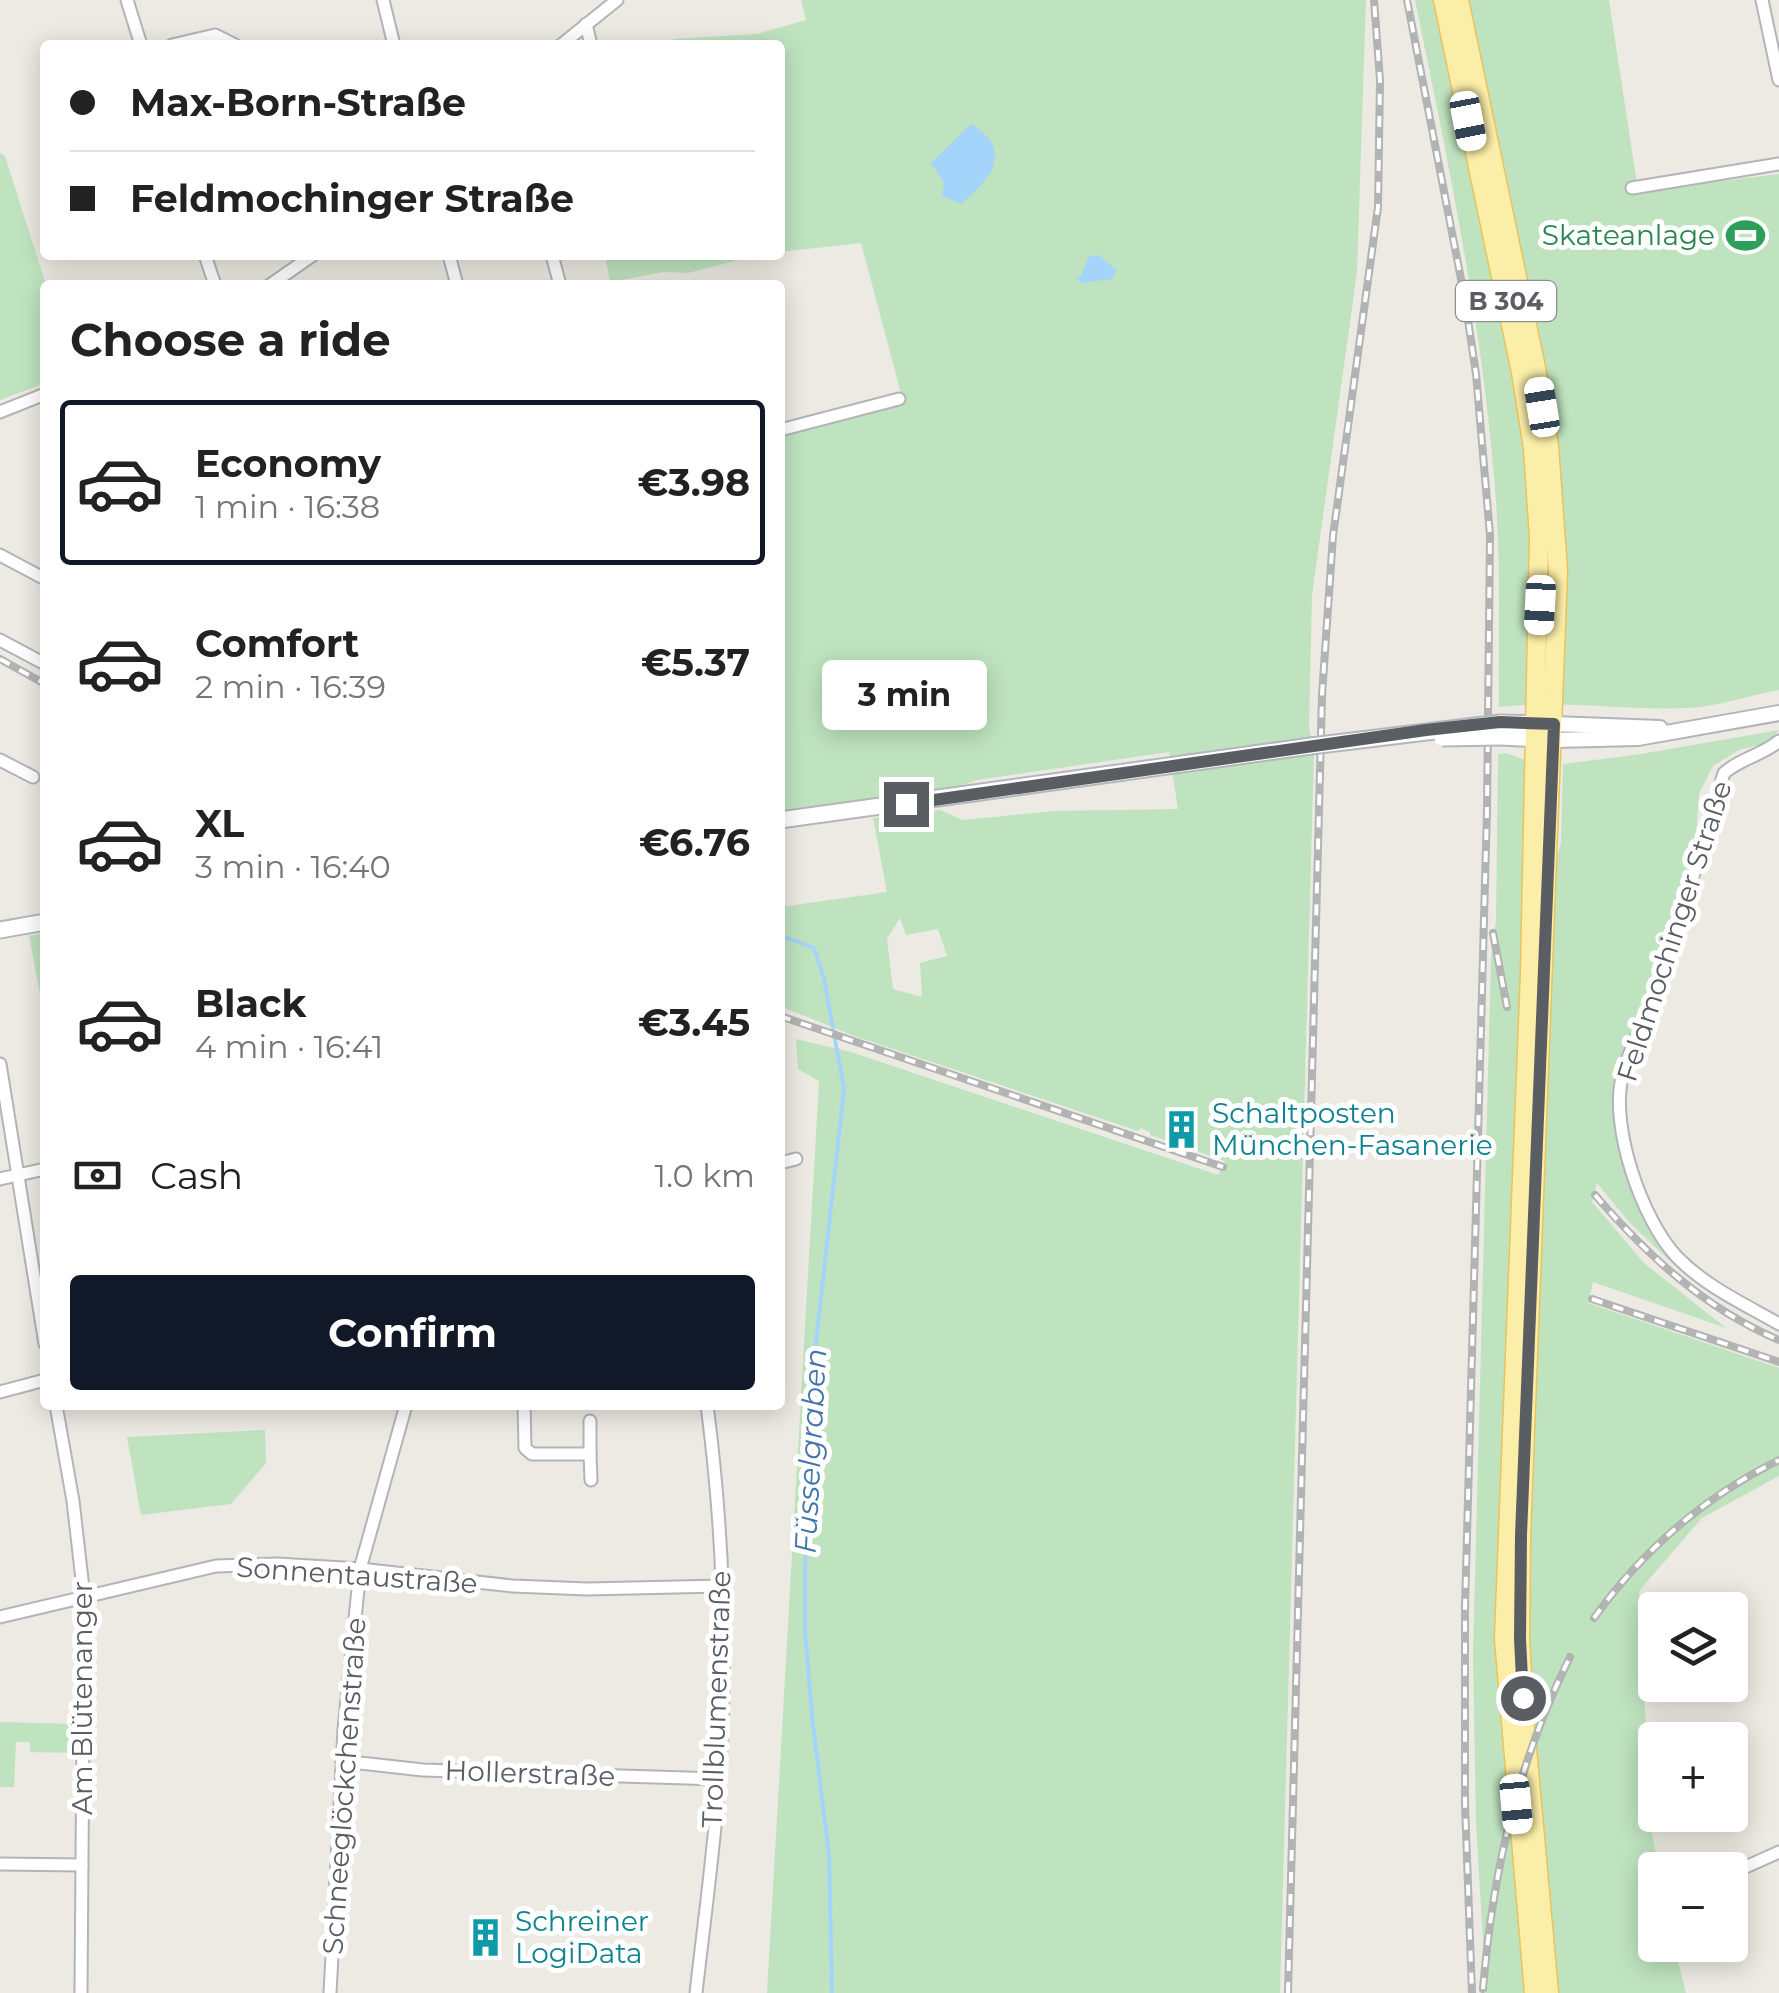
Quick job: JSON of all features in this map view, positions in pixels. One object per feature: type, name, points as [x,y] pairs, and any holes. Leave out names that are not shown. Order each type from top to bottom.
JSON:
[{"type":"main road","name":"B 304","points":[[1443,0],[1521,372],[1533,448],[1539,537],[1530,974],[1504,1638],[1534,1993]]},
{"type":"main road","name":"B 304","points":[[1459,0],[1510,234],[1549,446],[1558,571],[1520,1639],[1549,1993]]},
{"type":"main road","points":[[785,819],[1368,739],[1500,730],[1554,732]]},
{"type":"main road","points":[[0,930],[40,923]]},
{"type":"street","points":[[127,0],[139,40]]},
{"type":"street","points":[[383,0],[393,40]]},
{"type":"street","points":[[567,40],[617,0]]},
{"type":"street","points":[[1762,0],[1779,80]]},
{"type":"street","points":[[586,24],[590,40]]},
{"type":"street","points":[[194,40],[215,35],[229,40]]},
{"type":"street","points":[[1632,188],[1779,164]]},
{"type":"street","points":[[277,280],[304,260]]},
{"type":"street","points":[[0,412],[40,396]]},
{"type":"street","points":[[785,429],[899,399]]},
{"type":"street","points":[[0,555],[40,576]]},
{"type":"street","points":[[0,640],[40,661]]},
{"type":"street","points":[[1554,732],[1696,729],[1779,713]]},
{"type":"street","name":"Feldmochinger Straße","points":[[1779,741],[1771,748],[1740,759],[1724,772],[1662,977],[1627,1061],[1620,1106],[1638,1188],[1656,1228],[1676,1256],[1705,1281],[1779,1324]]},
{"type":"street","points":[[0,760],[32,777]]},
{"type":"street","points":[[0,1064],[40,1313]]},
{"type":"street","points":[[785,1161],[796,1160]]},
{"type":"street","points":[[0,1179],[40,1169]]},
{"type":"street","points":[[0,1392],[40,1381]]},
{"type":"street","name":"Am Blütenanger","points":[[57,1410],[84,1596],[82,1993]]},
{"type":"street","name":"Schneeglöckchenstraße","points":[[330,1993],[342,1761],[360,1569],[405,1410]]},
{"type":"street","points":[[524,1410],[525,1448],[532,1454],[590,1454]]},
{"type":"street","name":"Trollblumenstraße","points":[[696,1993],[719,1779],[724,1664],[719,1506],[708,1410]]},
{"type":"street","points":[[590,1421],[591,1480]]},
{"type":"street","name":"Sonnentaustraße","points":[[0,1617],[208,1567],[276,1564],[587,1590],[720,1586]]},
{"type":"street","name":"Hollerstraße","points":[[342,1761],[423,1770],[719,1779]]},
{"type":"street","points":[[1748,1866],[1779,1852]]},
{"type":"street","points":[[0,1864],[82,1865]]},
{"type":"green space","points":[[801,0],[1366,0],[1357,272],[1312,595],[1309,727],[1314,751],[1280,1993],[767,1993],[819,1081],[798,1069],[796,1039],[851,1052],[1218,1175],[1225,1161],[1150,1135],[1141,1128],[1138,1131],[854,1036],[785,1008],[785,906],[887,892],[873,818],[940,810],[963,820],[1054,811],[1178,809],[1169,752],[977,780],[944,791],[785,810],[785,433],[903,401],[861,243],[785,251],[785,40],[673,39],[757,34],[806,20]],"holes":[[[900,918],[906,935],[938,929],[947,956],[920,963],[922,997],[893,989],[887,939]]]},
{"type":"green space","points":[[1415,0],[1609,0],[1638,191],[1779,174],[1779,690],[1687,708],[1546,704],[1499,707],[1498,528],[1483,375],[1452,187]]},
{"type":"green space","points":[[0,153],[5,156],[44,280],[40,280],[40,385],[0,400]]},
{"type":"green space","points":[[606,260],[739,260],[688,273],[664,272],[610,280]]},
{"type":"green space","points":[[1779,730],[1768,743],[1739,750],[1713,766],[1699,794],[1694,862],[1620,1086],[1621,1143],[1647,1226],[1671,1262],[1629,1222],[1597,1183],[1592,1202],[1644,1263],[1726,1328],[1593,1282],[1588,1303],[1779,1368],[1779,1476],[1702,1518],[1638,1592],[1638,1702],[1645,1702],[1646,1722],[1638,1722],[1638,1832],[1652,1832],[1656,1852],[1638,1852],[1638,1962],[1678,1962],[1686,1993],[1557,1993],[1532,1725],[1528,1638],[1528,1534],[1555,868],[1561,842],[1563,764]]},
{"type":"green space","points":[[1498,754],[1525,760],[1522,974],[1497,1635],[1525,1993],[1486,1993],[1476,1823],[1473,1655]]},
{"type":"green space","points":[[40,934],[40,994],[29,936]]},
{"type":"green space","points":[[265,1430],[266,1463],[231,1504],[141,1515],[127,1437]]},
{"type":"green space","points":[[0,1722],[76,1724],[76,1753],[30,1752],[30,1742],[16,1742],[14,1787],[0,1787]]},
{"type":"water","points":[[971,124],[992,144],[994,165],[961,204],[942,196],[944,183],[931,163]]},
{"type":"water","points":[[1099,255],[1117,271],[1112,279],[1081,283],[1076,278],[1081,276],[1089,256]]},
{"type":"waterway","name":"Füsselgraben","points":[[785,938],[814,948],[824,979],[844,1089],[810,1397],[805,1568],[805,1632],[829,1855],[832,1993]]},
{"type":"railway","points":[[1288,1993],[1322,695],[1333,536],[1378,207],[1380,80],[1374,0]]},
{"type":"railway","points":[[1407,0],[1465,300],[1476,374],[1490,535],[1487,810],[1465,1608],[1465,1804],[1472,1993]]},
{"type":"railway","points":[[0,659],[40,681]]},
{"type":"railway","points":[[1493,933],[1507,1007]]},
{"type":"railway","points":[[785,1018],[1223,1167]]},
{"type":"railway","points":[[1595,1195],[1679,1278],[1726,1312],[1779,1340]]},
{"type":"railway","points":[[1592,1299],[1779,1362]]},
{"type":"railway","points":[[1594,1618],[1633,1570],[1677,1527],[1725,1491],[1779,1460]]},
{"type":"railway","points":[[1483,1989],[1493,1902],[1510,1818],[1535,1737],[1570,1657]]},
{"type":"place","name":"Skateanlage","points":[[1745,235]]},
{"type":"place","name":"Schaltposten München-Fasanerie","points":[[1182,1129]]},
{"type":"place","name":"Schreiner LogiData","points":[[485,1937]]},
{"type":"route","points":[[906,804],[1426,730],[1500,722],[1554,724],[1521,1535],[1523,1698]]}]
